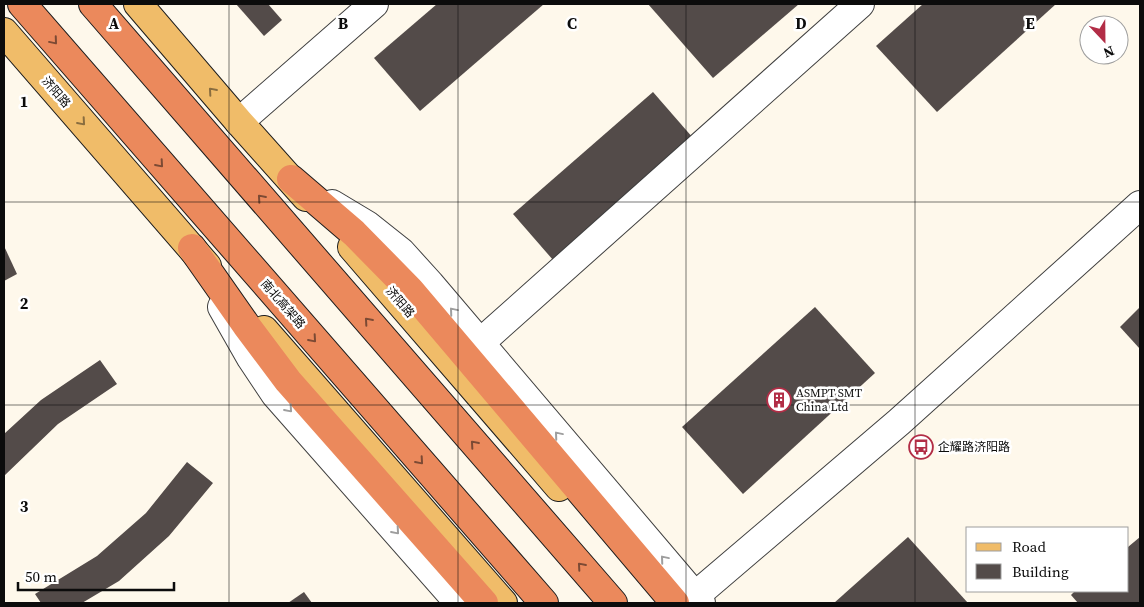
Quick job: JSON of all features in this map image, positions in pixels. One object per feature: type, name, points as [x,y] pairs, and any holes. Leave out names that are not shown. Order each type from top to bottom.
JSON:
[{"type":"highway","name":"南北高架路","points":[[22,4],[544,603]]},
{"type":"highway","points":[[92,4],[613,603]]},
{"type":"highway","points":[[291,180],[354,233],[410,290],[690,601]]},
{"type":"highway","points":[[192,248],[288,381],[484,603]]},
{"type":"main road","name":"济阳路","points":[[138,4],[660,603]]},
{"type":"main road","name":"济阳路","points":[[4,32],[503,603]]},
{"type":"street","points":[[239,122],[374,4]]},
{"type":"street","points":[[480,343],[860,4]]},
{"type":"street","points":[[291,180],[367,225],[401,252],[480,343],[690,601],[899,422],[1140,206]]},
{"type":"street","points":[[192,248],[231,325],[275,394],[459,603]]},
{"type":"building","points":[[236,4],[268,4],[282,20],[264,36]]},
{"type":"building","points":[[437,4],[544,4],[420,111],[374,58]]},
{"type":"building","points":[[648,4],[799,4],[713,78]]},
{"type":"building","points":[[923,4],[1056,4],[937,112],[876,46]]},
{"type":"building","points":[[653,92],[700,146],[560,268],[513,214]]},
{"type":"building","points":[[4,246],[17,274],[4,281]]},
{"type":"building","name":"ASMPT SMT China Ltd","points":[[815,307],[875,373],[743,494],[682,427]]},
{"type":"building","points":[[1140,307],[1140,349],[1120,327]]},
{"type":"building","points":[[100,360],[117,384],[58,424],[4,476],[4,434],[41,400]]},
{"type":"building","points":[[187,462],[213,483],[169,536],[119,581],[82,603],[41,603],[35,594],[97,556],[146,513]]},
{"type":"building","points":[[908,537],[968,603],[834,603]]},
{"type":"building","points":[[1140,537],[1140,603],[1078,603],[1071,595],[1074,592],[1129,592],[1129,546]]},
{"type":"building","points":[[304,592],[312,603],[288,603]]},
{"type":"place","name":"ASMPT SMT China Ltd","points":[[779,400]]},
{"type":"place","name":"企耀路济阳路","points":[[921,447]]}]
